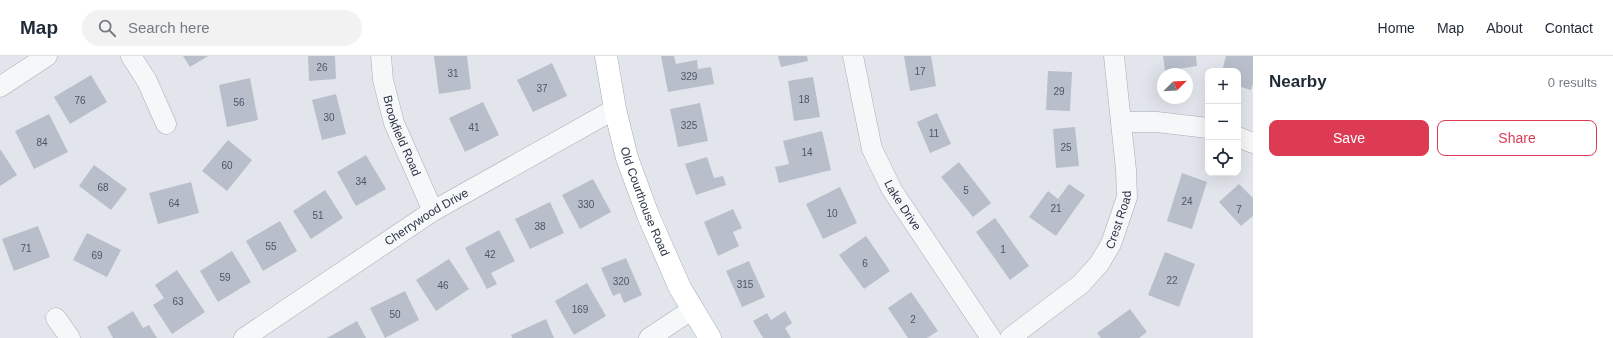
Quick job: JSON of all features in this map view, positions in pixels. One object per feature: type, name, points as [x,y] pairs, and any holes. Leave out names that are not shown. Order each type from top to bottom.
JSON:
[{"type":"street","points":[[0,88],[47,56]]},
{"type":"street","points":[[131,56],[147,81],[166,124]]},
{"type":"street","name":"Brookfield Road","points":[[381,56],[383,80],[394,122],[433,211]]},
{"type":"street","name":"Old Courthouse Road","points":[[606,56],[615,109],[627,158],[648,215],[680,288],[710,338]]},
{"type":"street","name":"Lake Drive","points":[[853,56],[872,149],[892,190],[991,338]]},
{"type":"street","name":"Crest Road","points":[[1010,338],[1081,284],[1098,264],[1111,244],[1127,197],[1114,56]]},
{"type":"street","name":"Cherrywood Drive","points":[[244,338],[433,211],[615,109]]},
{"type":"street","points":[[1121,122],[1157,122],[1205,128]]},
{"type":"street","points":[[1241,138],[1253,143]]},
{"type":"street","points":[[649,338],[693,309]]},
{"type":"street","points":[[56,318],[70,338]]},
{"type":"building","points":[[183,56],[208,56],[190,67]]},
{"type":"building","points":[[308,56],[335,56],[336,79],[309,81]]},
{"type":"building","points":[[434,56],[467,56],[471,89],[439,94]]},
{"type":"building","points":[[661,56],[674,56],[676,64],[697,60],[698,69],[711,67],[714,84],[668,92]]},
{"type":"building","points":[[778,56],[807,56],[808,61],[781,67]]},
{"type":"building","points":[[904,56],[931,56],[936,86],[910,91]]},
{"type":"building","points":[[1163,56],[1196,56],[1197,66],[1184,68],[1165,68]]},
{"type":"building","points":[[1226,56],[1253,56],[1253,83],[1251,90],[1241,87],[1241,68],[1223,68]]},
{"type":"building","points":[[552,63],[567,96],[533,112],[517,80]]},
{"type":"building","points":[[1048,71],[1072,72],[1070,111],[1046,110]]},
{"type":"building","points":[[91,75],[107,102],[70,124],[54,97]]},
{"type":"building","points":[[813,77],[820,117],[794,121],[788,81]]},
{"type":"building","points":[[250,78],[258,120],[227,127],[219,85]]},
{"type":"building","points":[[336,94],[346,134],[322,140],[312,100]]},
{"type":"building","points":[[483,102],[499,135],[465,152],[449,118]]},
{"type":"building","points":[[700,103],[708,141],[678,147],[670,109]]},
{"type":"building","points":[[937,113],[951,144],[930,153],[917,122]]},
{"type":"building","points":[[49,114],[68,152],[34,169],[15,131]]},
{"type":"building","points":[[1075,127],[1079,166],[1056,168],[1053,129]]},
{"type":"building","points":[[822,131],[831,170],[779,183],[775,167],[789,164],[783,141]]},
{"type":"building","points":[[228,140],[252,160],[227,191],[202,171]]},
{"type":"building","points":[[0,149],[17,175],[0,186]]},
{"type":"building","points":[[366,155],[386,189],[356,206],[337,172]]},
{"type":"building","points":[[707,157],[714,178],[723,176],[726,185],[696,195],[685,164]]},
{"type":"building","points":[[959,162],[991,203],[973,217],[941,177]]},
{"type":"building","points":[[94,165],[127,189],[111,210],[79,186]]},
{"type":"building","points":[[1182,173],[1207,182],[1192,229],[1167,221]]},
{"type":"building","points":[[593,179],[611,212],[580,229],[562,195]]},
{"type":"building","points":[[191,182],[199,213],[158,224],[149,193]]},
{"type":"building","points":[[1069,184],[1085,195],[1056,236],[1029,217],[1048,191],[1058,199]]},
{"type":"building","points":[[1239,184],[1253,198],[1253,216],[1241,226],[1219,202]]},
{"type":"building","points":[[840,187],[857,223],[823,239],[806,204]]},
{"type":"building","points":[[325,190],[343,218],[311,239],[293,211]]},
{"type":"building","points":[[550,202],[564,233],[530,249],[515,219]]},
{"type":"building","points":[[733,209],[742,228],[733,232],[739,246],[718,256],[704,222]]},
{"type":"building","points":[[995,218],[1029,266],[1010,280],[976,232]]},
{"type":"building","points":[[280,221],[297,251],[263,271],[246,241]]},
{"type":"building","points":[[38,226],[50,257],[14,271],[2,239]]},
{"type":"building","points":[[499,230],[515,261],[491,273],[497,284],[487,289],[465,248]]},
{"type":"building","points":[[87,233],[121,250],[107,277],[73,260]]},
{"type":"building","points":[[866,236],[890,271],[864,289],[839,255]]},
{"type":"building","points":[[232,251],[251,282],[218,302],[200,271]]},
{"type":"building","points":[[1165,252],[1195,264],[1179,307],[1148,295]]},
{"type":"building","points":[[626,258],[642,295],[624,303],[620,293],[613,296],[601,268]]},
{"type":"building","points":[[449,259],[469,289],[436,311],[416,280]]},
{"type":"building","points":[[749,261],[765,297],[742,307],[726,271]]},
{"type":"building","points":[[177,270],[205,312],[172,334],[153,305],[164,298],[155,285]]},
{"type":"building","points":[[587,283],[606,316],[574,335],[555,301]]},
{"type":"building","points":[[405,291],[419,320],[385,338],[370,308]]},
{"type":"building","points":[[911,292],[938,331],[927,338],[908,338],[888,308]]},
{"type":"building","points":[[1130,309],[1147,332],[1139,338],[1101,338],[1097,333]]},
{"type":"building","points":[[133,311],[143,328],[149,325],[157,338],[113,338],[107,327]]},
{"type":"building","points":[[785,311],[792,323],[785,328],[791,338],[763,338],[753,321],[767,313],[771,320]]},
{"type":"building","points":[[546,319],[554,338],[512,338],[511,335]]},
{"type":"building","points":[[357,321],[366,338],[327,338]]}]
